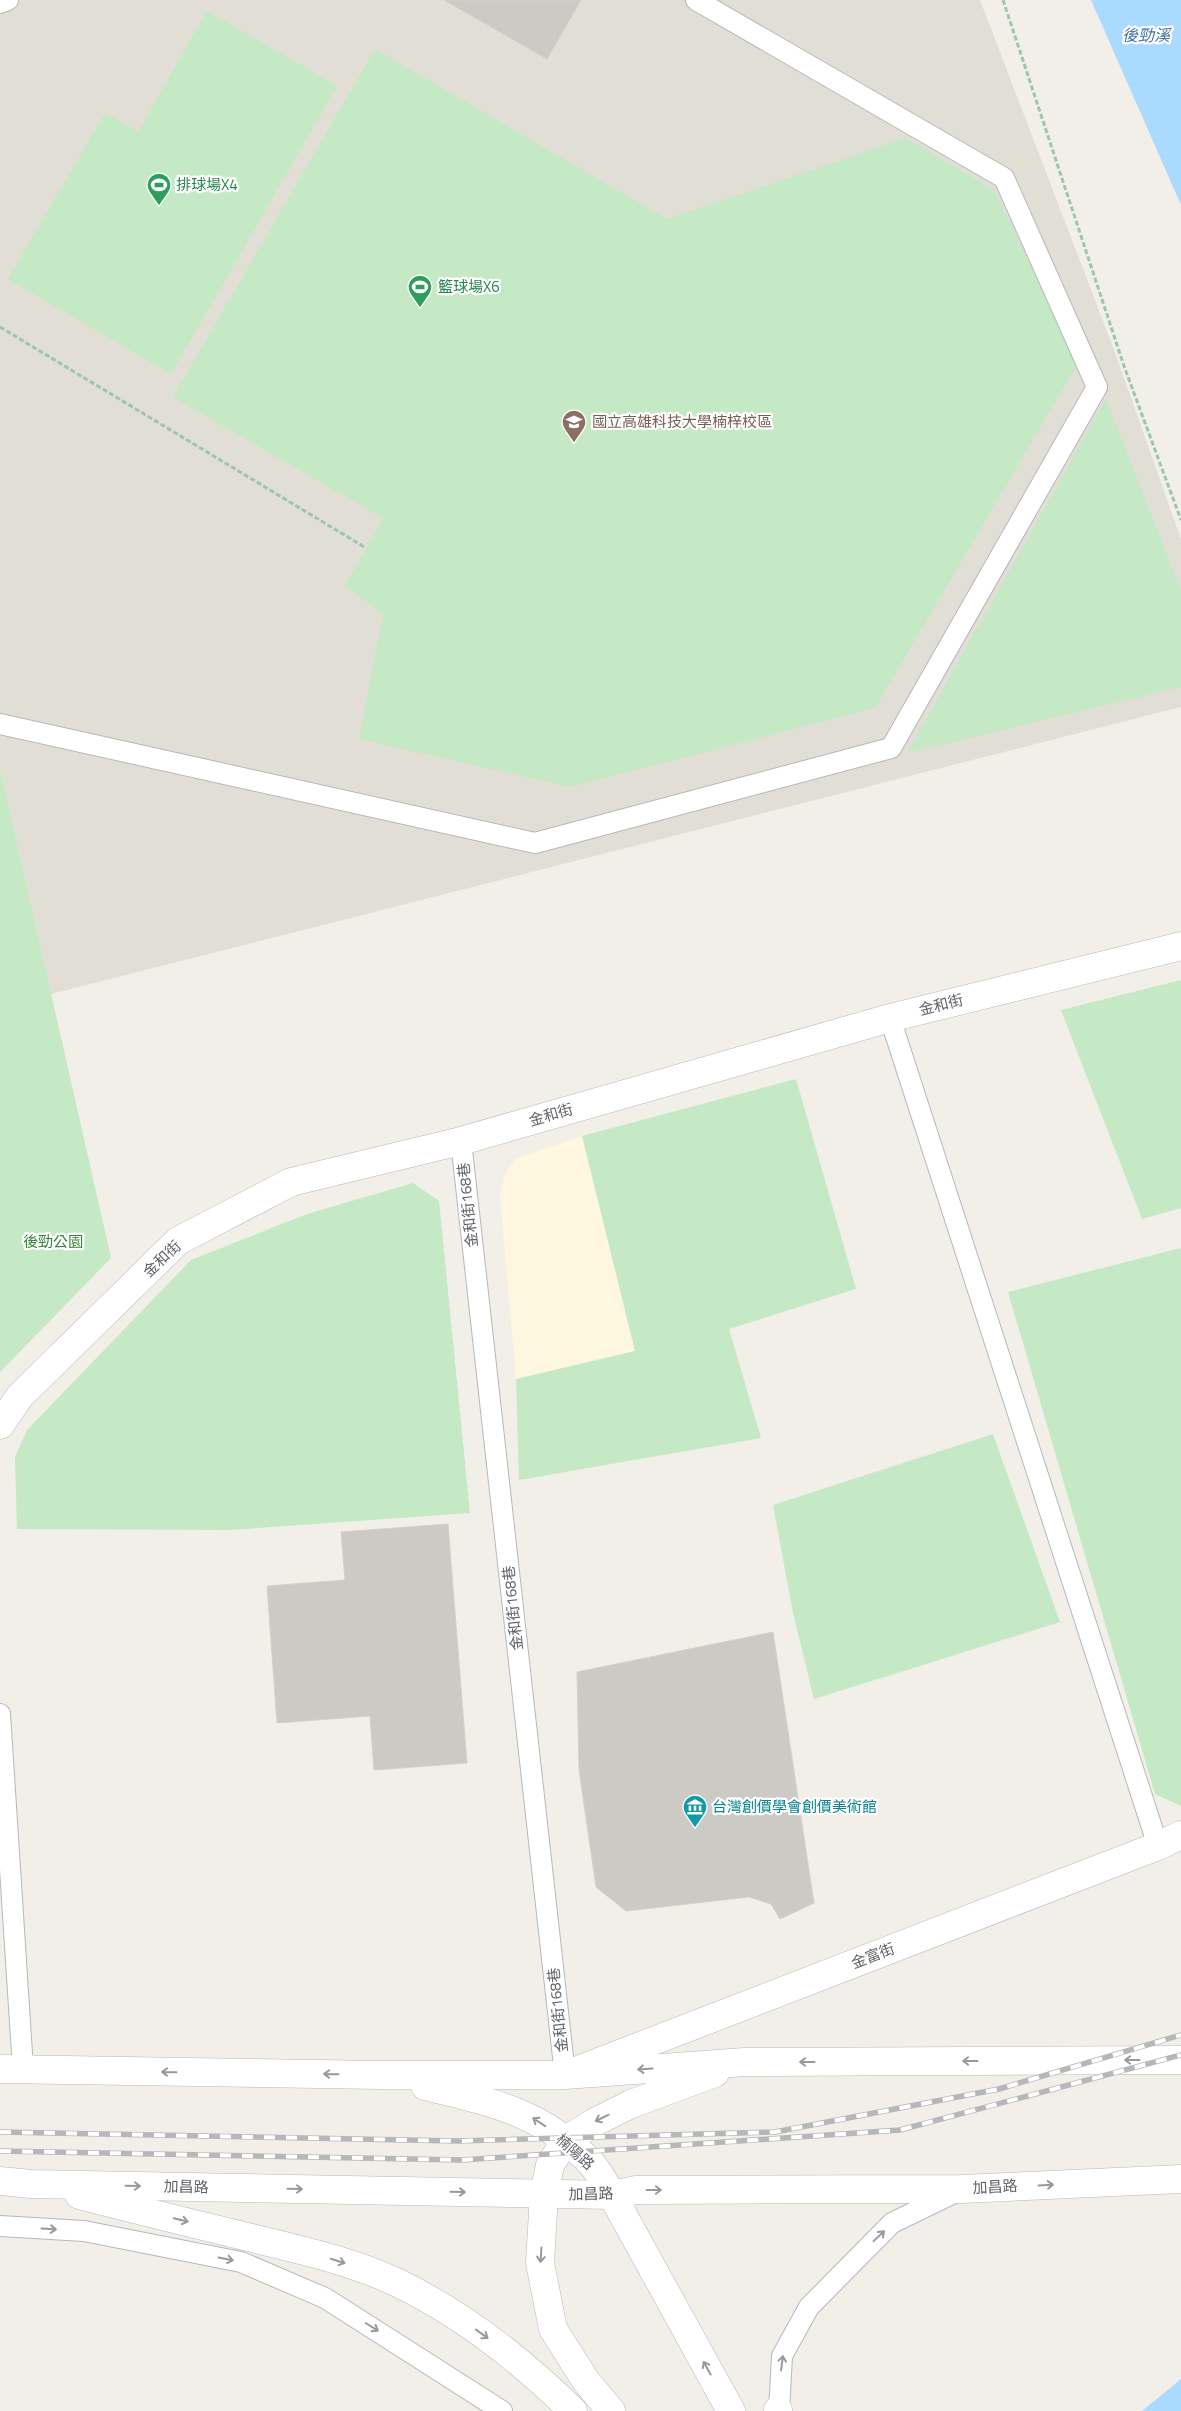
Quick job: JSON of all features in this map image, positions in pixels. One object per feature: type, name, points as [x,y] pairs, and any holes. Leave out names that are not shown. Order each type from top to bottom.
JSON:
[{"type":"street","name":"金和街","points":[[0,1425],[20,1396],[178,1241],[291,1182],[460,1141],[890,1018],[1181,946]]},
{"type":"street","name":"金富街","points":[[565,2075],[1170,1841]]},
{"type":"street","points":[[11,2069],[380,2075],[565,2075],[745,2062],[1181,2060]]},
{"type":"street","points":[[611,2411],[586,2381],[552,2329],[540,2263],[544,2194],[550,2165],[566,2140],[595,2122],[631,2104],[745,2062]]},
{"type":"street","name":"楠陽路","points":[[380,2075],[483,2100],[527,2115],[566,2140],[592,2164],[612,2195],[730,2411]]},
{"type":"street","name":"加昌路","points":[[0,2181],[31,2184],[612,2195],[636,2190],[962,2189],[1181,2179]]},
{"type":"street","points":[[31,2184],[322,2255],[395,2282],[457,2316],[502,2348],[545,2383],[573,2411]]},
{"type":"lane","points":[[0,3],[8,0]]},
{"type":"lane","points":[[0,724],[535,843],[891,748],[1097,387],[1004,178],[696,0]]},
{"type":"lane","points":[[890,1018],[1170,1841]]},
{"type":"lane","name":"金和街168巷","points":[[460,1141],[565,2075]]},
{"type":"lane","points":[[0,1714],[11,2069]]},
{"type":"lane","points":[[778,2411],[782,2356],[808,2307],[892,2223],[962,2189]]},
{"type":"lane","points":[[0,2226],[84,2231],[241,2262],[325,2298],[493,2409]]},
{"type":"path","points":[[1002,0],[1124,366],[1181,520]]},
{"type":"path","points":[[0,327],[366,548]]},
{"type":"shaded area","name":"國立高雄科技大學楠梓校區","points":[[0,0],[980,0],[1113,347],[1181,539],[1181,707],[51,994],[0,768]]},
{"type":"shaded area","points":[[582,1136],[635,1351],[516,1379],[500,1195],[504,1176],[516,1158]]},
{"type":"green space","name":"排球場X4","points":[[207,11],[337,86],[171,374],[8,279],[105,113],[138,132]]},
{"type":"green space","points":[[375,49],[667,219],[906,138],[994,190],[1078,363],[875,708],[570,787],[359,739],[383,614],[345,586],[383,518],[173,397]]},
{"type":"green space","points":[[1106,399],[1181,591],[1181,687],[907,753]]},
{"type":"green space","name":"後勁公園","points":[[0,768],[111,1258],[0,1372]]},
{"type":"green space","points":[[1181,980],[1181,1208],[1142,1219],[1061,1010]]},
{"type":"green space","points":[[796,1079],[856,1289],[729,1329],[761,1438],[519,1480],[516,1379],[635,1351],[582,1136]]},
{"type":"green space","points":[[413,1183],[439,1201],[470,1513],[230,1530],[17,1529],[15,1457],[27,1430],[191,1260],[307,1214]]},
{"type":"green space","points":[[1181,1248],[1181,1806],[1155,1794],[1008,1292]]},
{"type":"green space","points":[[993,1434],[1060,1622],[814,1699],[793,1613],[773,1505]]},
{"type":"water","name":"後勁溪","points":[[1091,0],[1181,0],[1181,205]]},
{"type":"water","points":[[1181,2379],[1181,2411],[1142,2411]]},
{"type":"building","points":[[444,0],[581,0],[547,59]]},
{"type":"building","points":[[448,1524],[467,1763],[374,1770],[370,1716],[277,1723],[267,1586],[345,1580],[341,1532]]},
{"type":"building","name":"台灣創價學會創價美術館","points":[[773,1632],[814,1903],[780,1919],[771,1904],[749,1897],[626,1911],[596,1887],[579,1770],[577,1672]]},
{"type":"railway","points":[[0,2132],[458,2141],[775,2132],[999,2089],[1181,2035]]},
{"type":"railway","points":[[0,2151],[462,2160],[900,2130],[1181,2055]]},
{"type":"place","name":"排球場X4","points":[[159,206]]},
{"type":"place","name":"籃球場X6","points":[[420,308]]},
{"type":"place","name":"國立高雄科技大學楠梓校區","points":[[574,443]]},
{"type":"place","name":"台灣創價學會創價美術館","points":[[695,1828]]}]
